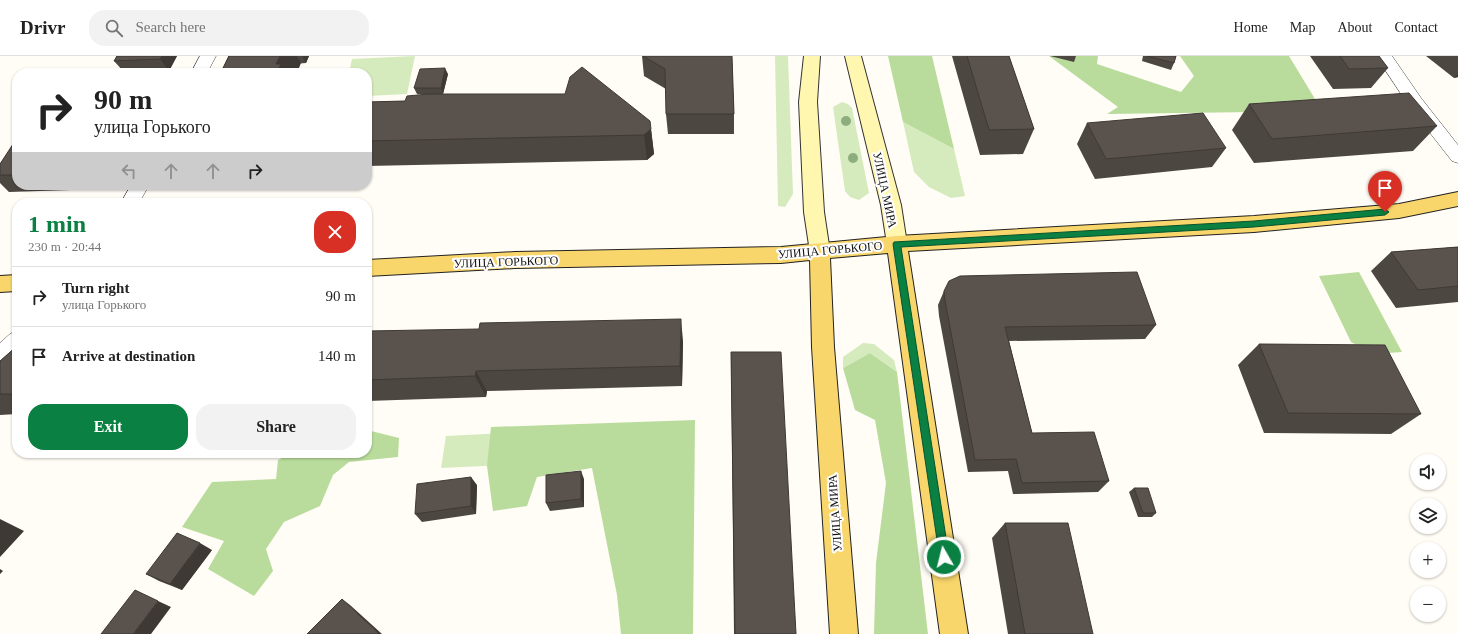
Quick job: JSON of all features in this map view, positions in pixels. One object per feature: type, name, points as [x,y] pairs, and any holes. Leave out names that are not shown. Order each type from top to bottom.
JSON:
[{"type":"main road","name":"УЛИЦА МИРА","points":[[812,56],[808,102],[814,212],[820,252],[823,347],[844,634]]},
{"type":"main road","name":"УЛИЦА МИРА","points":[[853,56],[891,205],[954,634]]},
{"type":"main road","name":"УЛИЦА ГОРЬКОГО","points":[[372,268],[516,260],[781,255],[897,244],[1254,224],[1399,211],[1458,199]]},
{"type":"main road","points":[[0,284],[12,283]]},
{"type":"street","points":[[202,68],[208,56]]},
{"type":"street","points":[[1384,56],[1415,102],[1458,157]]},
{"type":"street","points":[[0,357],[12,345]]},
{"type":"green space","points":[[415,56],[407,94],[372,96],[372,68],[350,68],[352,59]]},
{"type":"green space","points":[[775,56],[788,56],[793,194],[785,207],[778,206]]},
{"type":"green space","points":[[888,56],[932,56],[954,149],[903,122]]},
{"type":"green space","points":[[1049,56],[1098,56],[1097,64],[1181,92],[1194,76],[1180,56],[1289,56],[1315,99],[1396,98],[1400,110],[1107,114],[1118,107]]},
{"type":"green space","points":[[842,102],[848,104],[852,108],[869,193],[859,200],[850,197],[845,191],[833,107]]},
{"type":"green space","points":[[903,122],[954,149],[965,196],[951,198],[929,187],[914,172]]},
{"type":"green space","points":[[1359,272],[1402,352],[1374,354],[1351,342],[1319,276]]},
{"type":"green space","points":[[863,343],[874,344],[894,360],[897,372],[870,353],[843,368],[843,357]]},
{"type":"green space","points":[[870,353],[897,372],[928,634],[874,634],[876,563],[886,483],[875,420],[855,410],[843,368]]},
{"type":"green space","points":[[695,420],[693,634],[621,634],[617,595],[592,468],[537,477],[527,506],[493,511],[487,466],[491,427]]},
{"type":"green space","points":[[372,431],[399,438],[398,457],[349,462],[333,475],[320,506],[284,522],[266,549],[273,571],[254,596],[208,569],[224,541],[182,527],[212,482],[276,479],[278,460],[282,458],[372,458]]},
{"type":"green space","points":[[548,431],[546,463],[441,468],[446,436]]},
{"type":"building","points":[[117,56],[162,56],[160,59],[114,61]]},
{"type":"building","points":[[229,56],[280,56],[276,64],[281,64],[279,68],[223,68]]},
{"type":"building","points":[[643,56],[732,56],[734,114],[666,114],[665,69]]},
{"type":"building","points":[[967,56],[1009,56],[1034,129],[989,130]]},
{"type":"building","points":[[1147,56],[1176,56],[1174,63]]},
{"type":"building","points":[[1340,56],[1379,56],[1388,68],[1349,69]]},
{"type":"building","points":[[582,67],[650,121],[651,129],[644,135],[372,141],[372,102],[405,101],[407,96],[428,94],[565,94],[570,77]]},
{"type":"building","points":[[445,68],[441,88],[414,88],[420,69]]},
{"type":"building","points":[[1409,93],[1437,126],[1272,139],[1249,104]]},
{"type":"building","points":[[1203,113],[1226,148],[1106,159],[1087,123]]},
{"type":"building","points":[[12,146],[12,175],[0,175],[0,164]]},
{"type":"building","points":[[1458,247],[1458,286],[1418,290],[1391,252]]},
{"type":"building","points":[[1137,272],[1156,325],[1005,327],[1032,433],[1094,432],[1109,481],[1022,483],[1016,459],[975,460],[945,301],[944,291],[949,281],[960,276]]},
{"type":"building","points":[[681,319],[680,366],[476,371],[475,376],[372,380],[372,331],[479,329],[480,323]]},
{"type":"building","points":[[1259,344],[1385,345],[1421,414],[1288,413]]},
{"type":"building","points":[[12,350],[12,394],[0,394],[0,361]]},
{"type":"building","points":[[731,352],[781,352],[796,634],[735,634]]},
{"type":"building","points":[[581,471],[581,499],[546,503],[546,475]]},
{"type":"building","points":[[471,477],[471,506],[415,514],[417,484]]},
{"type":"building","points":[[1134,488],[1148,488],[1156,513],[1143,513]]},
{"type":"building","points":[[1005,523],[1068,523],[1093,634],[1025,634]]},
{"type":"building","points":[[177,533],[200,543],[170,584],[146,574]]},
{"type":"building","points":[[135,590],[158,601],[133,634],[101,634]]},
{"type":"building","points":[[342,599],[379,634],[307,634]]},
{"type":"route","points":[[944,557],[897,244],[1254,224],[1385,212]]}]
